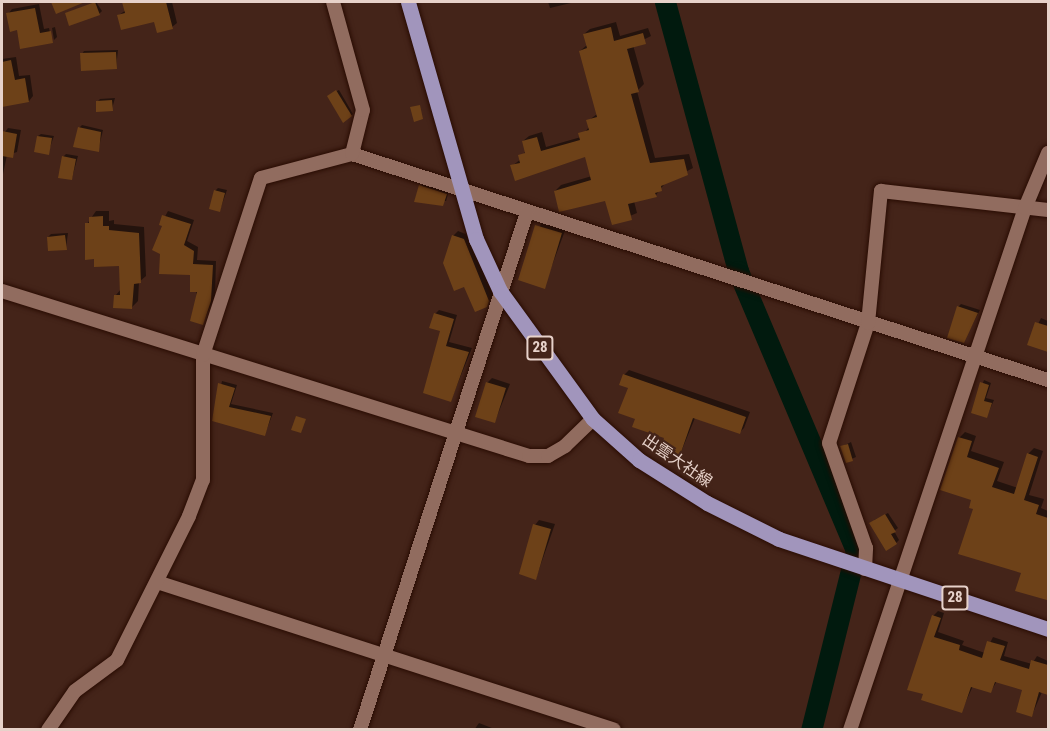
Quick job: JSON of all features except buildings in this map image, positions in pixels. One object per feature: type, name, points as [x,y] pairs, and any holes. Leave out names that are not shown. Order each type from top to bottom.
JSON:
[{"type":"main road","name":"出雲大社線","points":[[408,2],[460,190],[476,238],[500,291],[593,419],[639,459],[707,503],[779,539],[863,569],[1048,628]]},
{"type":"street","points":[[333,2],[363,110],[352,154]]},
{"type":"street","points":[[850,729],[897,580],[1025,208],[1048,153]]},
{"type":"street","points":[[48,729],[75,691],[117,660],[157,582],[203,480],[203,355],[261,178],[352,154],[761,289],[1048,380]]},
{"type":"street","points":[[863,569],[866,548],[829,443],[868,323],[881,192],[1048,210]]},
{"type":"street","points":[[360,729],[382,655],[527,212]]},
{"type":"street","points":[[2,291],[529,456],[548,456],[565,446],[593,419]]},
{"type":"street","points":[[157,582],[614,729]]},
{"type":"waterway","points":[[665,2],[738,271],[856,550],[811,730]]}]
